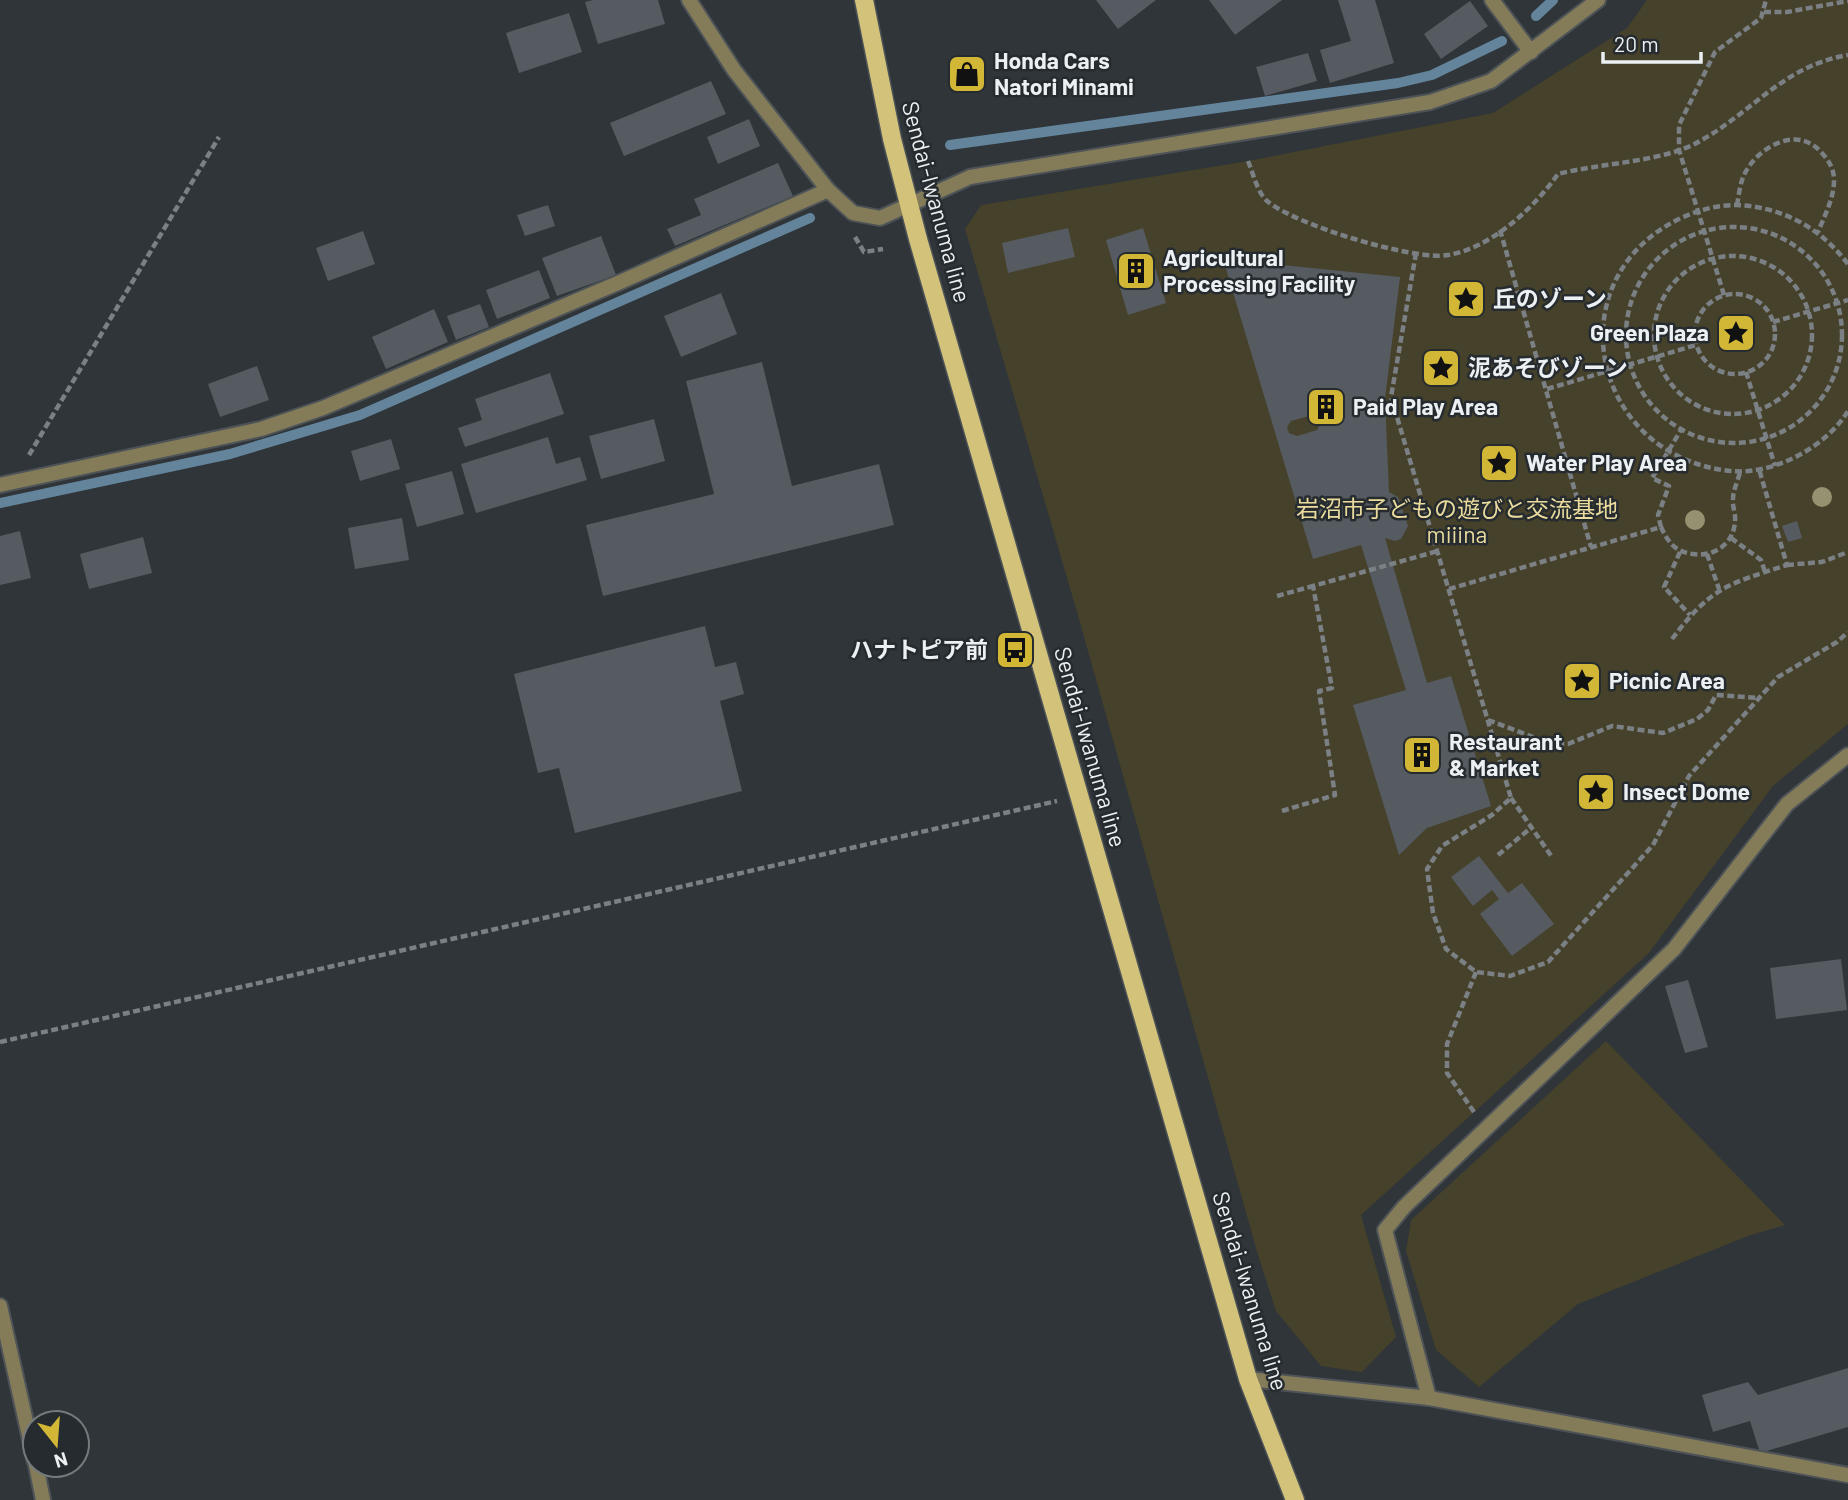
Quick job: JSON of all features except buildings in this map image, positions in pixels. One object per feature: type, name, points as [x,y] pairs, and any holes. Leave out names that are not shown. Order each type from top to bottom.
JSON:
[{"type":"main road","name":"Sendai-Iwanuma line","points":[[864,0],[908,204],[1248,1379],[1295,1500]]},
{"type":"street","points":[[689,0],[734,70],[828,190],[853,213],[880,218],[970,177],[1430,102],[1491,81],[1598,0]]},
{"type":"street","points":[[1492,0],[1531,52]]},
{"type":"street","points":[[6,484],[261,429],[323,408],[618,283],[828,190]]},
{"type":"street","points":[[1429,1398],[1385,1230],[1414,1198],[1674,949],[1787,804],[1848,755]]},
{"type":"street","points":[[0,1306],[23,1409]]},
{"type":"street","points":[[1248,1379],[1429,1398],[1848,1475]]},
{"type":"street","points":[[38,1479],[43,1500]]},
{"type":"path","points":[[1724,295],[1679,150],[1679,125],[1715,52],[1761,18],[1766,0]]},
{"type":"path","points":[[1763,12],[1787,12],[1848,1]]},
{"type":"path","points":[[1248,161],[1263,198],[1283,214],[1354,239],[1416,253],[1447,255],[1470,248],[1500,230],[1543,195],[1558,174],[1679,150],[1700,141],[1785,78],[1810,64],[1848,55]]},
{"type":"path","points":[[6,484],[219,137]]},
{"type":"path","points":[[1737,205],[1744,174],[1760,155],[1783,141],[1797,138],[1811,141],[1830,164],[1835,177],[1833,193],[1818,232]]},
{"type":"path","points":[[1848,264],[1818,232],[1782,212],[1737,205],[1699,210],[1660,228],[1630,257],[1610,294],[1602,335],[1607,371],[1622,408],[1632,422],[1644,436],[1668,452],[1705,469],[1740,472],[1775,467],[1813,446],[1843,419],[1848,411]]},
{"type":"path","points":[[1729,227],[1752,229],[1796,246],[1821,272],[1837,303],[1842,345],[1830,385],[1803,418],[1766,439],[1723,443],[1681,430],[1648,403],[1629,364],[1625,330],[1632,297],[1648,268],[1674,245],[1705,231],[1729,227]]},
{"type":"path","points":[[1500,230],[1591,547]]},
{"type":"path","points":[[855,237],[864,252],[883,249]]},
{"type":"path","points":[[1416,253],[1391,397],[1511,798],[1552,857]]},
{"type":"path","points":[[1748,257],[1764,262],[1792,281],[1809,312],[1812,342],[1804,372],[1784,396],[1757,411],[1723,414],[1691,402],[1666,378],[1655,356],[1654,331],[1662,298],[1684,273],[1713,258],[1748,257]]},
{"type":"path","points":[[1738,293],[1751,297],[1762,305],[1773,322],[1773,343],[1768,356],[1746,372],[1734,374],[1710,365],[1696,345],[1695,332],[1703,309],[1724,295],[1738,293]]},
{"type":"path","points":[[1773,322],[1848,300]]},
{"type":"path","points":[[1546,388],[1696,345]]},
{"type":"path","points":[[1746,372],[1775,467]]},
{"type":"path","points":[[1681,430],[1652,478],[1669,486],[1658,515],[1661,527],[1672,545],[1680,552],[1707,554],[1722,548],[1731,538],[1735,520],[1732,500],[1740,472]]},
{"type":"path","points":[[1759,469],[1787,565]]},
{"type":"path","points":[[1449,589],[1661,527]]},
{"type":"path","points":[[1731,538],[1761,560],[1765,572]]},
{"type":"path","points":[[1277,596],[1438,551]]},
{"type":"path","points":[[1680,552],[1664,587],[1690,615]]},
{"type":"path","points":[[1672,639],[1690,615],[1719,589],[1787,565],[1822,562],[1848,552]]},
{"type":"path","points":[[1707,554],[1719,589]]},
{"type":"path","points":[[1282,811],[1335,795],[1319,691],[1332,688],[1313,586]]},
{"type":"path","points":[[1511,798],[1492,815],[1442,846],[1427,869],[1433,913],[1446,949],[1476,972],[1510,976],[1548,962],[1564,947],[1653,845],[1689,776],[1778,677],[1837,642],[1848,632]]},
{"type":"path","points":[[1488,720],[1549,743],[1568,744],[1612,726],[1648,734],[1671,731],[1697,719],[1708,710],[1716,695],[1759,698]]},
{"type":"path","points":[[0,1042],[1079,796]]},
{"type":"path","points":[[1499,855],[1532,827]]},
{"type":"path","points":[[1473,1111],[1447,1073],[1447,1044],[1476,972]]},
{"type":"green space","name":"岩沼市子どもの遊びと交流基地 miiina","points":[[1647,0],[1848,0],[1848,724],[1773,786],[1648,954],[1361,1215],[1396,1337],[1362,1372],[1321,1366],[1276,1311],[1258,1255],[1077,612],[965,229],[981,205],[1248,161],[1493,113],[1627,28]]},
{"type":"green space","points":[[1606,1041],[1785,1225],[1748,1236],[1578,1304],[1479,1387],[1436,1350],[1406,1251],[1411,1220]]},
{"type":"waterway","points":[[1536,16],[1553,0]]},
{"type":"waterway","points":[[950,145],[1398,83],[1432,75],[1502,41]]},
{"type":"waterway","points":[[0,503],[230,454],[360,415],[810,218]]},
{"type":"place","name":"Honda Cars Natori Minami","points":[[967,74]]},
{"type":"place","name":"Agricultural Processing Facility","points":[[1136,271]]},
{"type":"place","name":"丘のゾーン","points":[[1466,299]]},
{"type":"place","name":"Green Plaza","points":[[1736,333]]},
{"type":"place","name":"泥あそびゾーン","points":[[1441,368]]},
{"type":"place","name":"Paid Play Area","points":[[1326,407]]},
{"type":"place","name":"Water Play Area","points":[[1499,463]]},
{"type":"place","name":"ハナトピア前","points":[[1015,650]]},
{"type":"place","name":"Picnic Area","points":[[1582,681]]},
{"type":"place","name":"Restaurant & Market","points":[[1422,755]]},
{"type":"place","name":"Insect Dome","points":[[1596,792]]}]
